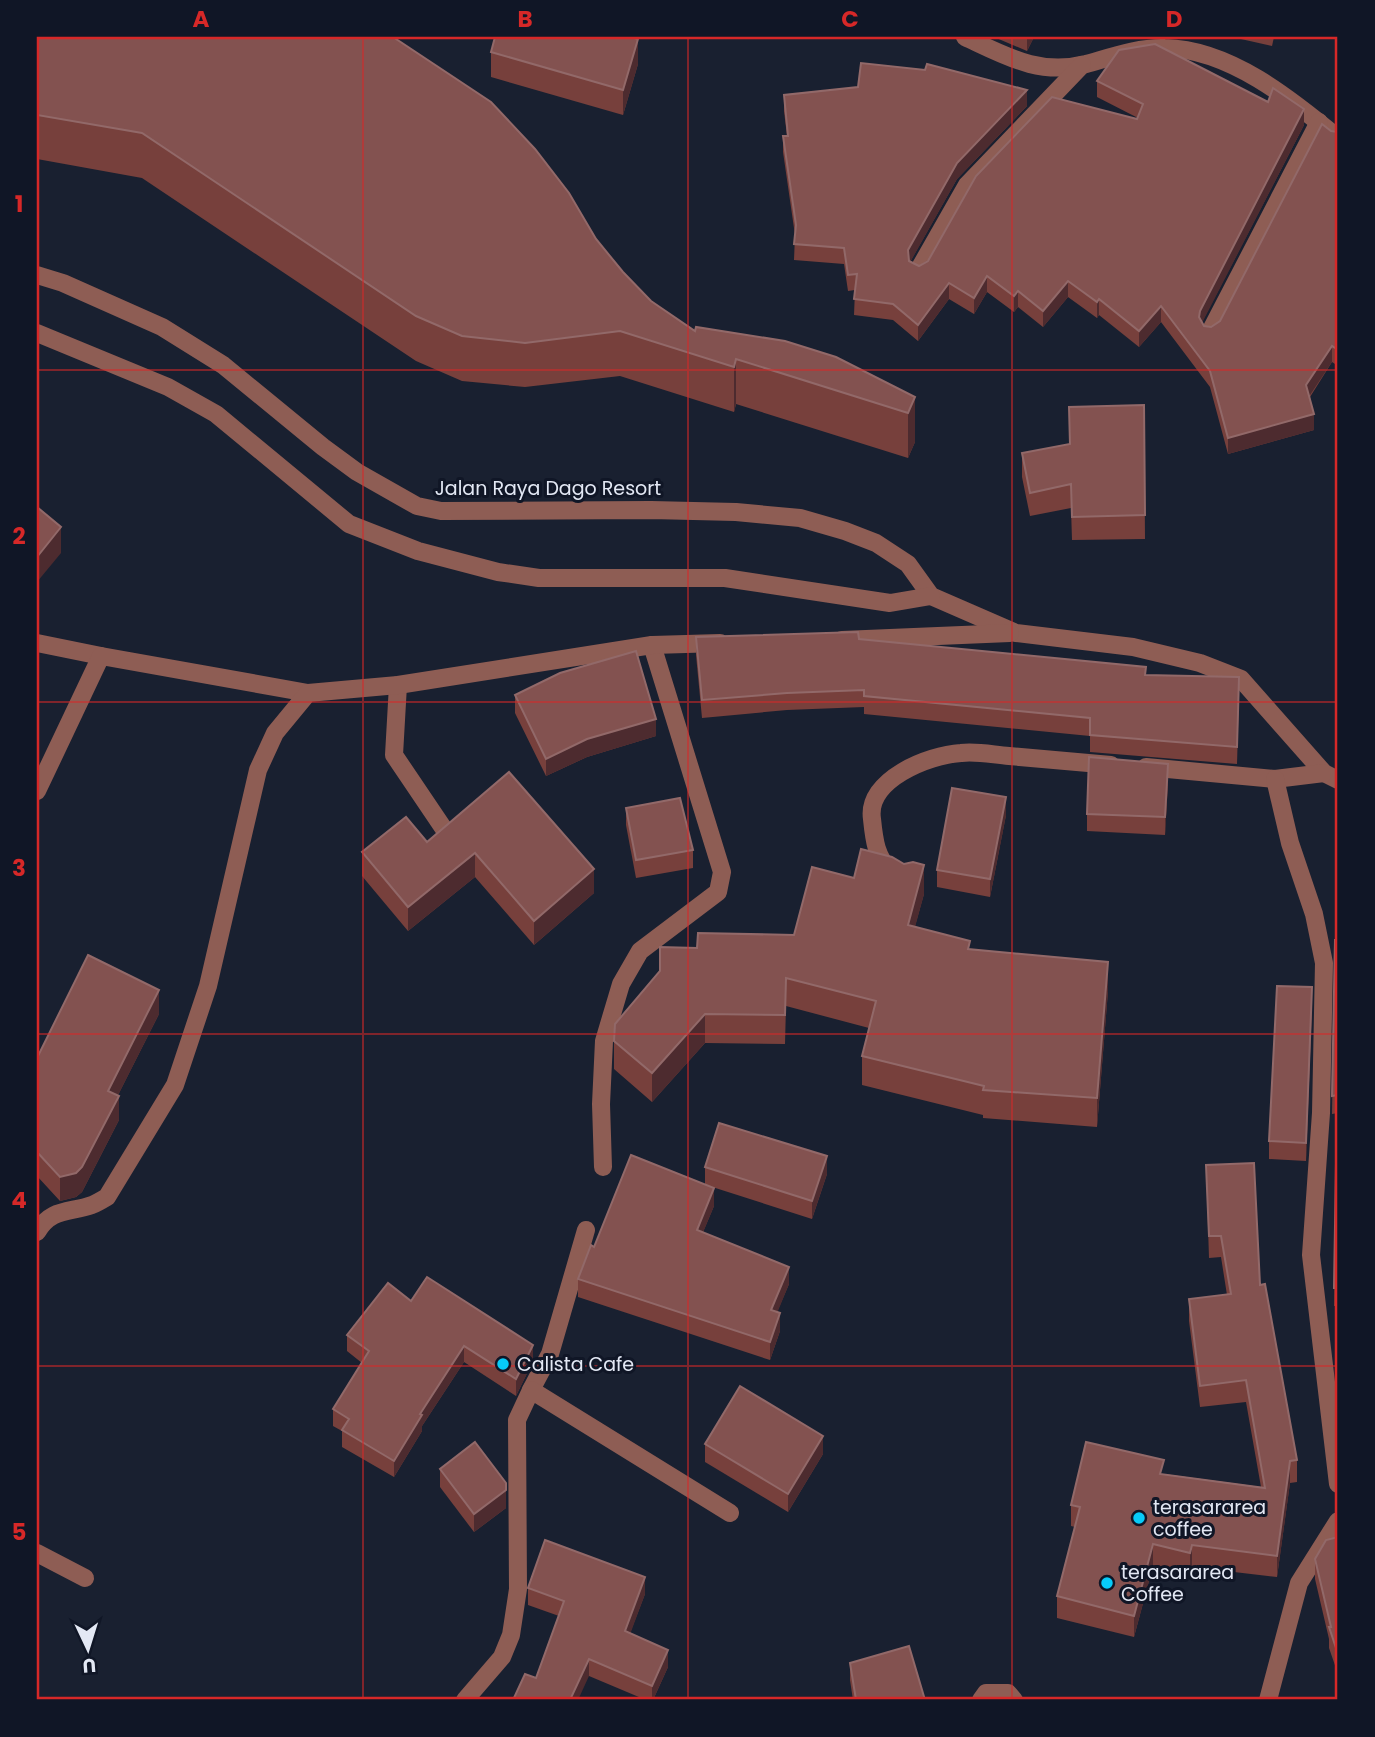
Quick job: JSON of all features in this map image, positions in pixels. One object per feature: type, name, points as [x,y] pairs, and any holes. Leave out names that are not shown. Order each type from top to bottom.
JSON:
[{"type":"street","points":[[965,37],[1024,64],[1050,68],[1083,65],[1121,54],[1165,48],[1201,54],[1227,62],[1255,77],[1338,138]]},
{"type":"street","points":[[918,271],[967,185],[1083,65]]},
{"type":"street","points":[[1210,332],[1319,122]]},
{"type":"street","name":"Jalan Raya Dago Resort","points":[[37,275],[63,283],[162,327],[223,365],[323,447],[358,472],[416,506],[441,511],[736,512],[800,519],[845,531],[876,544],[908,564],[931,596]]},
{"type":"street","points":[[37,333],[168,387],[204,407],[349,524],[418,551],[498,572],[539,578],[725,578],[890,603],[931,596],[1016,633]]},
{"type":"street","points":[[826,640],[1016,633],[1133,647],[1200,663],[1241,679],[1331,777]]},
{"type":"street","points":[[37,643],[308,693],[398,685],[652,646],[733,643]]},
{"type":"street","points":[[603,1167],[601,1104],[604,1041],[621,984],[640,951],[718,892],[722,872],[652,646]]},
{"type":"street","points":[[37,790],[101,656]]},
{"type":"street","points":[[398,685],[394,755],[447,835]]},
{"type":"street","points":[[37,1232],[43,1220],[63,1211],[92,1205],[107,1197],[175,1084],[208,986],[258,770],[275,733],[308,693]]},
{"type":"street","points":[[906,882],[885,866],[880,856],[876,847],[870,806],[877,791],[901,773],[928,760],[961,752],[1275,779],[1331,777]]},
{"type":"street","points":[[1275,779],[1290,843],[1314,914],[1324,963],[1321,1113],[1311,1255],[1338,1484]]},
{"type":"street","points":[[465,1700],[502,1657],[511,1636],[518,1590],[517,1420],[552,1346],[586,1230]]},
{"type":"street","points":[[531,1390],[730,1513]]},
{"type":"street","points":[[1268,1700],[1299,1583],[1338,1521]]},
{"type":"street","points":[[37,1553],[85,1578]]},
{"type":"street","points":[[981,1700],[986,1693],[1009,1693],[1014,1700]]},
{"type":"building","points":[[37,37],[393,37],[491,102],[535,149],[569,193],[596,239],[651,301],[695,331],[696,327],[785,341],[836,357],[915,397],[908,413],[736,359],[734,367],[620,331],[525,343],[462,336],[416,316],[142,133],[37,115]]},
{"type":"building","points":[[495,37],[638,39],[623,90],[491,52]]},
{"type":"building","points":[[1155,44],[1268,102],[1273,88],[1304,109],[1200,311],[1199,317],[1204,326],[1211,327],[1220,321],[1322,124],[1331,131],[1338,132],[1338,350],[1332,346],[1306,385],[1314,414],[1228,438],[1210,371],[1161,306],[1139,331],[1099,299],[1097,302],[1068,281],[1043,311],[1018,291],[1014,296],[987,276],[974,298],[949,283],[918,325],[893,304],[854,299],[857,274],[848,275],[844,248],[794,244],[796,225],[783,136],[788,136],[784,95],[858,87],[861,63],[925,70],[927,64],[1027,90],[957,163],[908,250],[909,261],[919,266],[928,261],[976,176],[1052,97],[1137,119],[1143,104],[1097,81],[1119,50]]},
{"type":"building","points":[[1144,405],[1145,515],[1072,517],[1071,484],[1030,493],[1022,453],[1070,444],[1069,407]]},
{"type":"building","points":[[37,507],[61,527],[37,557]]},
{"type":"building","points":[[858,632],[859,639],[1146,667],[1145,675],[1239,677],[1237,747],[1090,735],[1090,718],[864,696],[864,690],[702,700],[696,637]]},
{"type":"building","points":[[636,651],[656,719],[587,739],[546,759],[515,695],[560,673]]},
{"type":"building","points":[[1089,757],[1168,764],[1165,817],[1087,814]]},
{"type":"building","points":[[509,772],[594,869],[534,921],[475,853],[408,907],[362,852],[406,817],[427,842]]},
{"type":"building","points":[[952,788],[1006,797],[990,879],[937,870]]},
{"type":"building","points":[[680,798],[693,850],[636,860],[626,808]]},
{"type":"building","points":[[861,849],[892,857],[904,864],[913,862],[924,865],[908,925],[970,941],[968,949],[1108,962],[1097,1098],[983,1090],[984,1086],[862,1056],[876,1001],[786,978],[785,1015],[705,1014],[652,1073],[614,1041],[615,1024],[660,971],[660,947],[697,948],[698,933],[794,935],[812,867],[854,878]]},
{"type":"building","points":[[1335,940],[1338,940],[1338,1095],[1332,1096]]},
{"type":"building","points":[[88,955],[159,990],[108,1091],[119,1096],[82,1167],[76,1173],[60,1177],[37,1152],[37,1058]]},
{"type":"building","points":[[1277,986],[1312,987],[1306,1143],[1269,1141]]},
{"type":"building","points":[[719,1123],[827,1156],[812,1201],[705,1167]]},
{"type":"building","points":[[631,1155],[714,1188],[697,1230],[789,1267],[771,1310],[780,1313],[770,1342],[578,1279],[591,1245],[594,1247]]},
{"type":"building","points":[[1254,1163],[1260,1285],[1265,1284],[1297,1460],[1290,1461],[1277,1556],[1192,1545],[1190,1553],[1153,1544],[1134,1616],[1057,1596],[1080,1507],[1071,1505],[1086,1442],[1164,1460],[1160,1474],[1265,1488],[1246,1380],[1200,1386],[1189,1299],[1231,1294],[1221,1236],[1209,1236],[1206,1165]]},
{"type":"building","points":[[1336,1163],[1338,1288],[1334,1288]]},
{"type":"building","points":[[427,1277],[533,1345],[516,1379],[464,1346],[420,1414],[422,1415],[394,1461],[342,1430],[349,1419],[333,1409],[369,1351],[347,1335],[388,1283],[411,1301]]},
{"type":"building","points":[[740,1386],[823,1436],[788,1494],[705,1444]]},
{"type":"building","points":[[475,1442],[506,1483],[506,1490],[474,1514],[440,1469]]},
{"type":"building","points":[[1338,1537],[1338,1654],[1329,1627],[1315,1559],[1326,1540]]},
{"type":"building","points":[[545,1540],[645,1577],[625,1631],[668,1650],[652,1686],[589,1659],[570,1700],[513,1700],[525,1674],[536,1678],[564,1601],[528,1588]]},
{"type":"building","points":[[909,1646],[925,1700],[856,1700],[850,1663]]},
{"type":"place","name":"Calista Cafe","points":[[503,1364]]},
{"type":"place","name":"terasararea coffee","points":[[1139,1518]]},
{"type":"place","name":"terasararea Coffee","points":[[1107,1583]]}]
